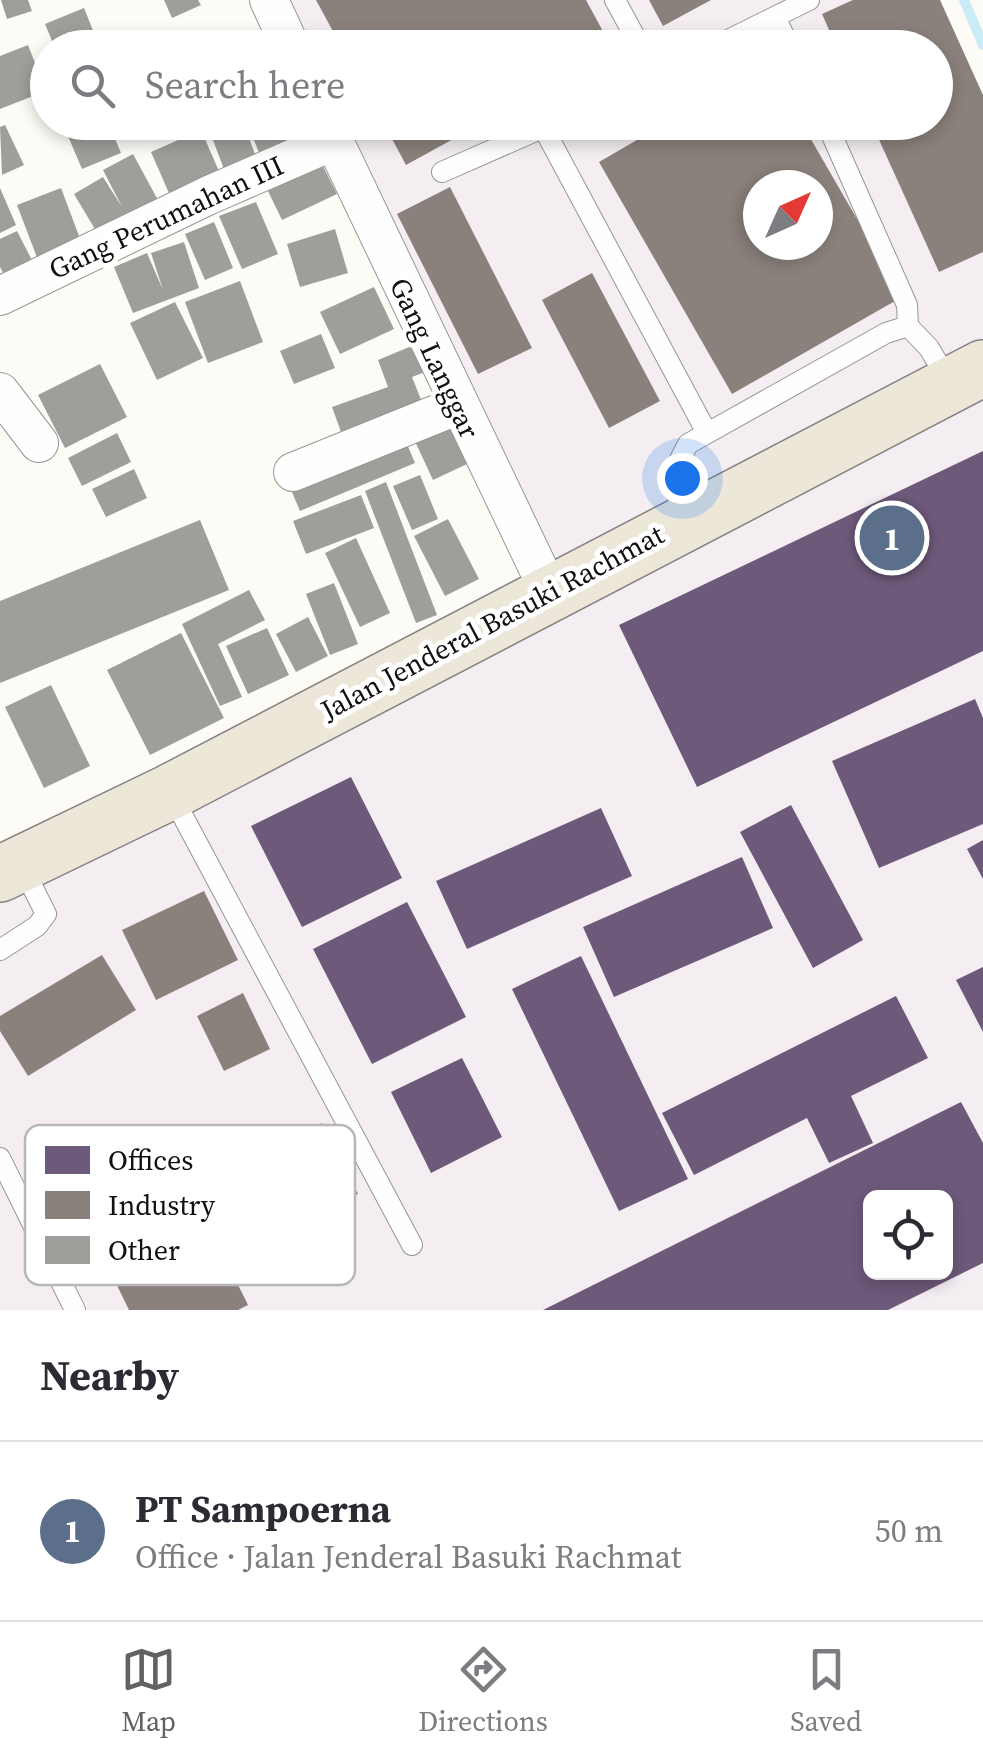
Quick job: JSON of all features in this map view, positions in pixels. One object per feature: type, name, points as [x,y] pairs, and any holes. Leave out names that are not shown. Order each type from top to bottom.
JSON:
[{"type":"main road","name":"Jalan Jenderal Basuki Rachmat","points":[[10,869],[170,792],[967,376]]},
{"type":"street","points":[[269,0],[283,30]]},
{"type":"street","name":"Gang Perumahan III","points":[[0,296],[314,140]]},
{"type":"street","name":"Gang Langgar","points":[[333,140],[549,592]]},
{"type":"street","points":[[0,392],[39,443]]},
{"type":"street","points":[[293,472],[459,405]]},
{"type":"lane","points":[[615,0],[631,30]]},
{"type":"lane","points":[[749,30],[809,0]]},
{"type":"lane","points":[[776,17],[782,30]]},
{"type":"lane","points":[[442,172],[517,140]]},
{"type":"lane","points":[[557,140],[707,434]]},
{"type":"lane","points":[[834,140],[908,304],[908,326],[928,348],[967,376]]},
{"type":"lane","points":[[681,523],[675,468],[688,444],[886,332],[908,326]]},
{"type":"lane","points":[[170,792],[348,1125]]},
{"type":"lane","points":[[0,950],[37,926],[46,914],[10,869]]},
{"type":"lane","points":[[355,1139],[412,1246]]},
{"type":"lane","points":[[0,1158],[25,1208]]},
{"type":"lane","points":[[64,1285],[76,1310]]},
{"type":"shaded area","points":[[274,0],[915,0],[929,30],[289,30]]},
{"type":"shaded area","points":[[953,82],[983,146],[983,1310],[0,1310],[0,861],[564,583],[343,140],[953,140]]},
{"type":"building: Offices","points":[[983,451],[983,651],[697,787],[619,625]]},
{"type":"building: Offices","points":[[975,699],[983,718],[983,824],[879,868],[832,761]]},
{"type":"building: Offices","points":[[351,777],[402,878],[302,927],[251,826]]},
{"type":"building: Offices","points":[[791,805],[863,940],[813,968],[740,832]]},
{"type":"building: Offices","points":[[601,808],[632,876],[467,949],[436,881]]},
{"type":"building: Offices","points":[[983,840],[983,879],[967,849]]},
{"type":"building: Offices","points":[[742,857],[773,928],[614,997],[583,927]]},
{"type":"building: Offices","points":[[407,902],[466,1017],[372,1064],[313,949]]},
{"type":"building: Offices","points":[[581,956],[688,1179],[619,1211],[512,989]]},
{"type":"building: Offices","points":[[983,967],[983,1032],[956,980]]},
{"type":"building: Offices","points":[[896,996],[928,1058],[851,1096],[873,1143],[829,1163],[807,1118],[694,1175],[662,1113]]},
{"type":"building: Offices","points":[[462,1058],[502,1137],[431,1173],[391,1092]]},
{"type":"building: Offices","points":[[961,1102],[983,1143],[983,1263],[953,1278],[953,1190],[863,1190],[863,1280],[949,1280],[888,1310],[543,1310]]},
{"type":"building: Industry","points":[[316,0],[586,0],[602,30],[332,30]]},
{"type":"building: Industry","points":[[649,0],[711,0],[663,26]]},
{"type":"building: Industry","points":[[853,0],[940,0],[983,95],[983,252],[939,272],[879,140],[953,140],[953,30],[829,30],[822,14]]},
{"type":"building: Industry","points":[[393,140],[451,140],[406,165]]},
{"type":"building: Industry","points":[[637,140],[811,140],[829,170],[743,170],[743,260],[833,260],[833,177],[902,297],[732,394],[599,162]]},
{"type":"building: Industry","points":[[450,187],[532,348],[478,374],[397,214]]},
{"type":"building: Industry","points":[[592,273],[660,401],[609,428],[542,300]]},
{"type":"building: Industry","points":[[204,891],[238,960],[156,1000],[122,930]]},
{"type":"building: Industry","points":[[102,955],[136,1010],[28,1076],[0,1031],[0,1016]]},
{"type":"building: Industry","points":[[243,993],[270,1049],[224,1071],[197,1016]]},
{"type":"building: Industry","points":[[117,1285],[238,1285],[248,1305],[238,1310],[129,1310]]},
{"type":"building: Other","points":[[1,0],[28,0],[32,11],[7,19]]},
{"type":"building: Other","points":[[164,0],[198,0],[201,5],[172,18]]},
{"type":"building: Other","points":[[84,8],[93,30],[48,30],[45,24]]},
{"type":"building: Other","points":[[28,45],[30,50],[30,97],[0,109],[0,56]]},
{"type":"building: Other","points":[[5,125],[24,165],[2,175],[0,127]]},
{"type":"building: Other","points":[[70,140],[116,140],[121,153],[82,169]]},
{"type":"building: Other","points":[[178,140],[205,140],[222,178],[172,200],[151,152]]},
{"type":"building: Other","points":[[213,140],[250,140],[259,165],[227,177]]},
{"type":"building: Other","points":[[254,140],[301,140],[304,148],[263,163]]},
{"type":"building: Other","points":[[133,154],[159,202],[99,236],[74,194],[103,177],[122,207],[103,170]]},
{"type":"building: Other","points":[[321,162],[337,194],[282,220],[267,189]]},
{"type":"building: Other","points":[[0,188],[16,225],[0,233]]},
{"type":"building: Other","points":[[61,188],[85,252],[41,268],[17,205]]},
{"type":"building: Other","points":[[256,202],[278,254],[242,269],[219,216]]},
{"type":"building: Other","points":[[214,222],[233,268],[205,280],[185,234]]},
{"type":"building: Other","points":[[335,229],[348,273],[300,287],[287,244]]},
{"type":"building: Other","points":[[17,231],[39,274],[11,288],[0,267],[0,239]]},
{"type":"building: Other","points":[[184,242],[199,288],[133,313],[114,267],[147,253],[163,290],[151,253]]},
{"type":"building: Other","points":[[240,281],[263,342],[208,363],[185,302]]},
{"type":"building: Other","points":[[374,287],[394,329],[340,354],[320,312]]},
{"type":"building: Other","points":[[175,302],[203,358],[157,380],[130,323]]},
{"type":"building: Other","points":[[321,334],[335,368],[294,384],[280,351]]},
{"type":"building: Other","points":[[414,345],[425,372],[412,377],[426,412],[345,443],[332,407],[388,387],[378,360]]},
{"type":"building: Other","points":[[100,364],[127,417],[65,448],[38,395]]},
{"type":"building: Other","points":[[446,419],[467,464],[433,480],[412,435]]},
{"type":"building: Other","points":[[401,430],[415,463],[300,511],[286,478]]},
{"type":"building: Other","points":[[117,433],[131,462],[82,486],[68,458]]},
{"type":"building: Other","points":[[134,469],[147,498],[106,517],[92,489]]},
{"type":"building: Other","points":[[420,475],[438,519],[412,530],[393,486]]},
{"type":"building: Other","points":[[386,482],[437,615],[416,623],[365,491]]},
{"type":"building: Other","points":[[361,495],[374,528],[306,554],[293,521]]},
{"type":"building: Other","points":[[448,519],[479,579],[445,596],[414,536]]},
{"type":"building: Other","points":[[200,520],[229,590],[0,683],[0,601]]},
{"type":"building: Other","points":[[356,538],[390,613],[360,627],[325,553]]},
{"type":"building: Other","points":[[334,583],[358,644],[330,655],[306,594]]},
{"type":"building: Other","points":[[249,590],[265,620],[218,644],[242,697],[220,706],[182,624]]},
{"type":"building: Other","points":[[308,617],[328,656],[296,672],[276,634]]},
{"type":"building: Other","points":[[267,628],[289,675],[248,694],[226,646]]},
{"type":"building: Other","points":[[181,633],[224,718],[150,755],[107,670]]},
{"type":"building: Other","points":[[51,685],[90,766],[44,788],[5,707]]},
{"type":"waterway","points":[[964,0],[983,45]]},
{"type":"place","name":"PT Sampoerna","points":[[892,538]]}]
